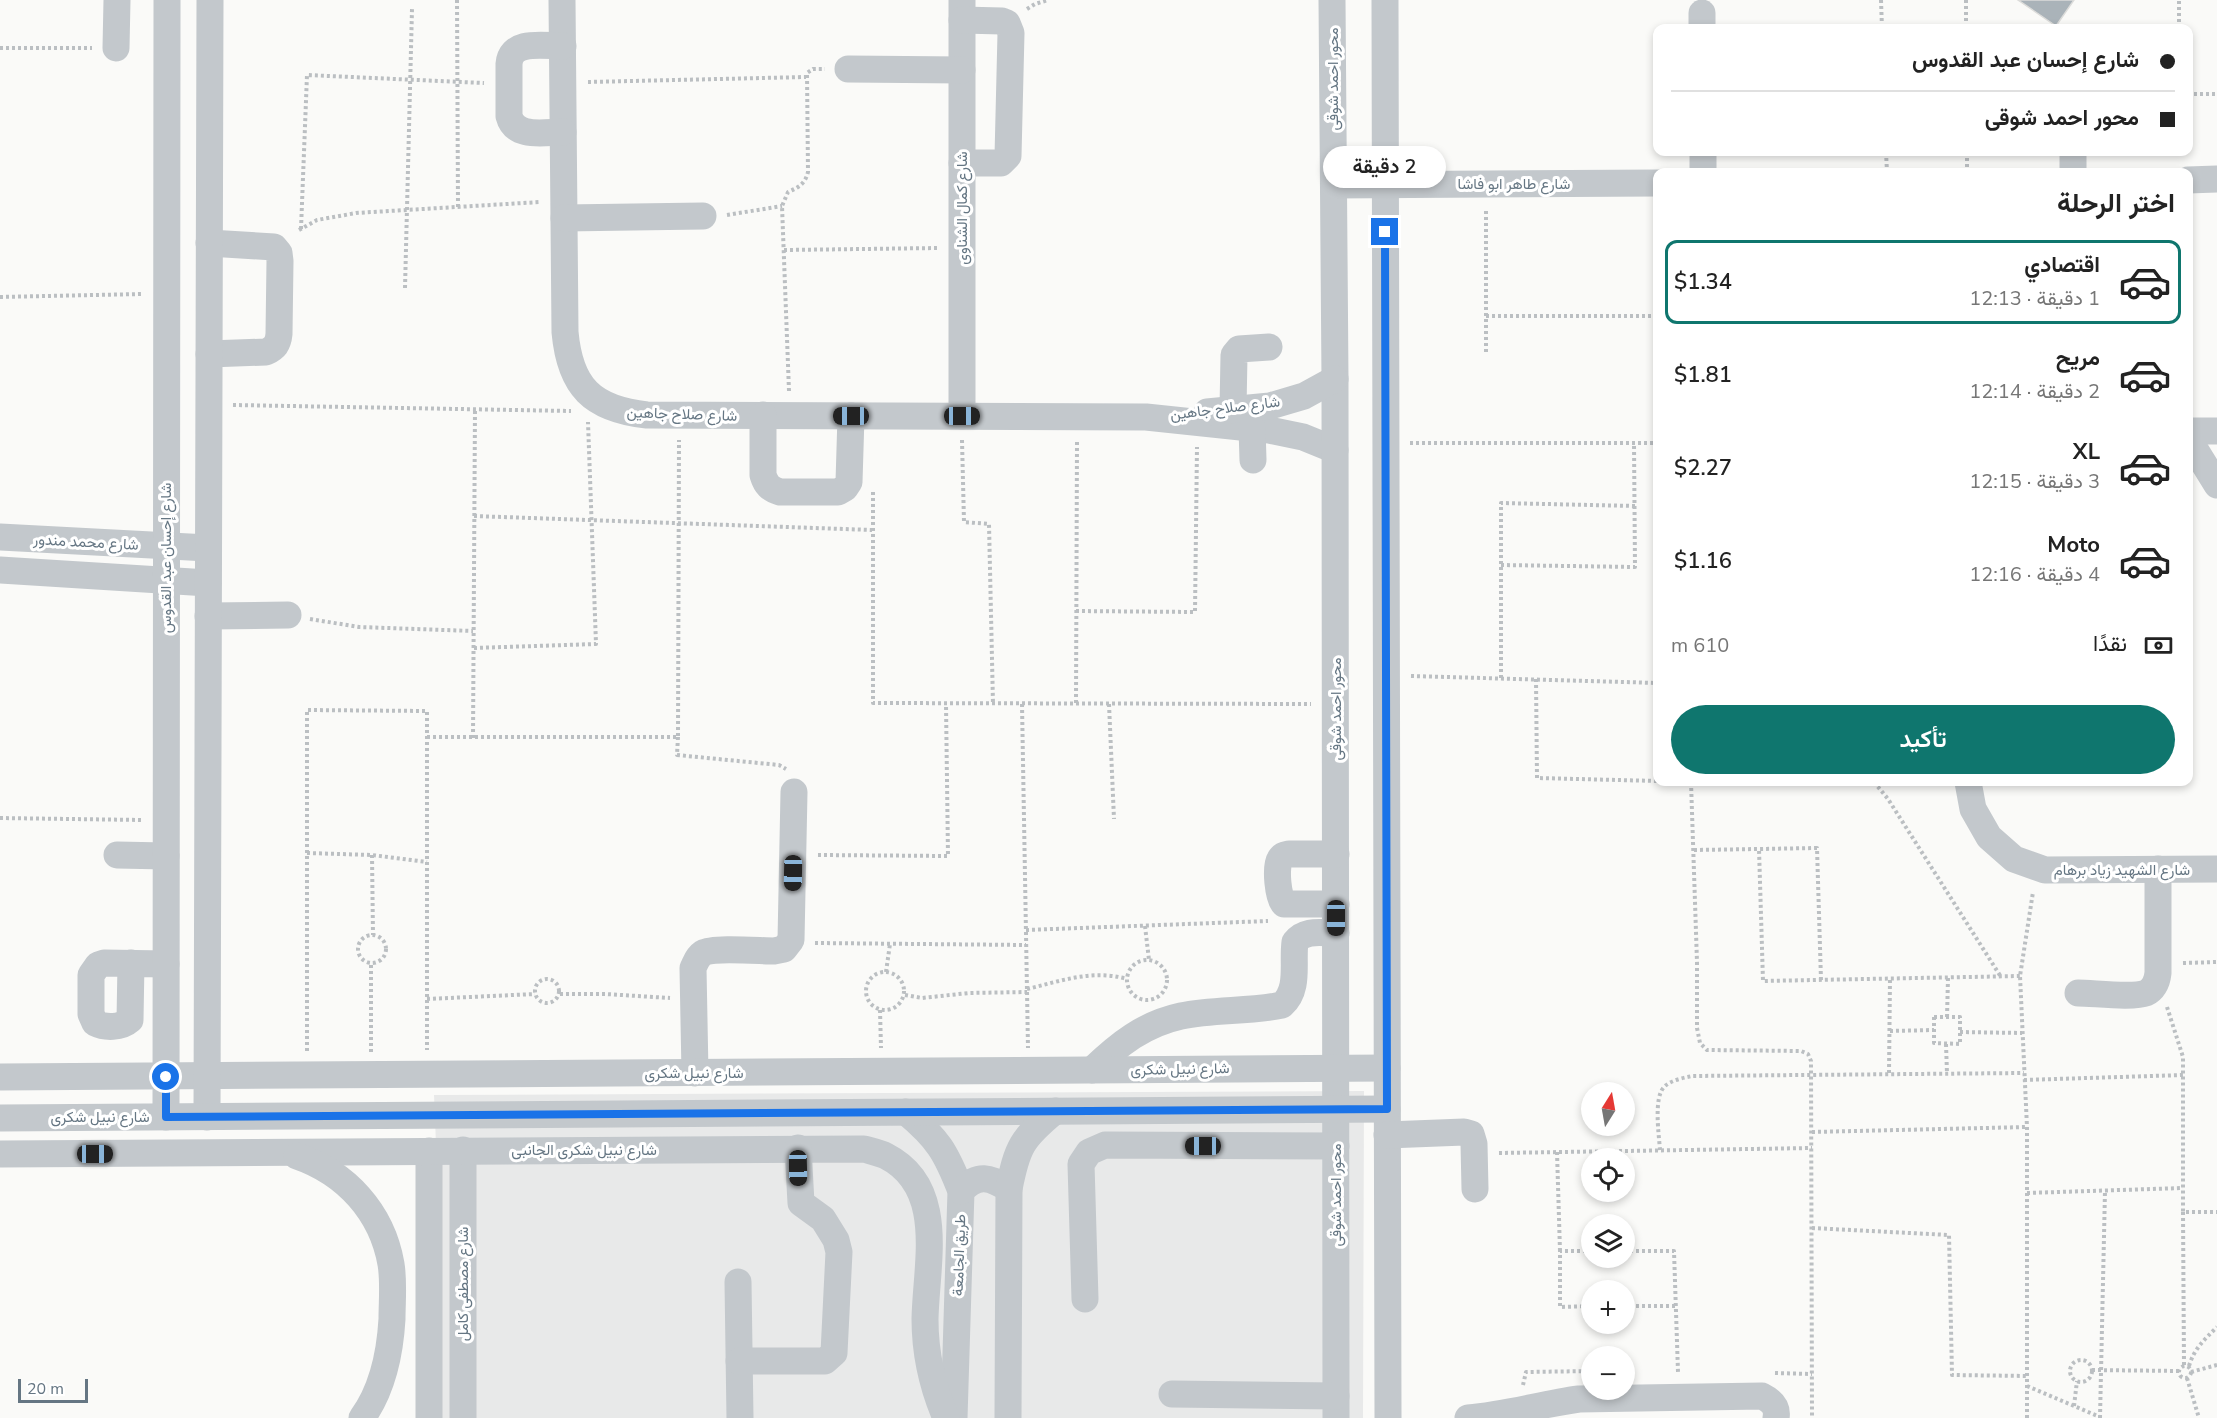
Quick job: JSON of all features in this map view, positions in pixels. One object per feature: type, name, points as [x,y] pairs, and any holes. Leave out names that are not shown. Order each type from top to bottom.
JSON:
[{"type":"street","points":[[116,48],[117,0]]},
{"type":"street","name":"شارع إحسان عبد القدوس","points":[[166,0],[166,1117]]},
{"type":"street","points":[[207,1117],[210,0]]},
{"type":"street","name":"شارع صلاح جاهين","points":[[562,0],[567,358],[578,382],[597,401],[621,412],[679,415],[1146,417],[1270,406],[1304,396],[1335,378]]},
{"type":"street","name":"محور احمد شوقى","points":[[1332,0],[1336,704],[1336,1407]]},
{"type":"street","points":[[1385,0],[1389,1418]]},
{"type":"street","points":[[962,10],[1007,23],[1011,33],[1008,156],[1001,163],[962,163]]},
{"type":"street","name":"شارع كمال الشناوى","points":[[962,10],[962,416]]},
{"type":"street","points":[[563,46],[522,46],[509,56],[511,124],[518,130],[563,132]]},
{"type":"street","points":[[848,69],[962,70]]},
{"type":"street","points":[[2193,180],[2217,179]]},
{"type":"street","name":"شارع طاهر ابو فاشا","points":[[1334,185],[1653,183]]},
{"type":"street","points":[[564,210],[703,216]]},
{"type":"street","points":[[209,243],[274,247],[279,253],[280,261],[278,342],[274,348],[266,352],[209,354]]},
{"type":"street","points":[[1233,409],[1234,355],[1239,349],[1269,347]]},
{"type":"street","points":[[763,416],[765,483],[780,492],[838,492],[849,482],[851,416]]},
{"type":"street","name":"شارع صلاح جاهين","points":[[1146,417],[1252,428],[1303,437],[1335,450]]},
{"type":"street","points":[[1252,428],[1253,460]]},
{"type":"street","points":[[2193,431],[2217,431]]},
{"type":"street","points":[[2193,446],[2217,485]]},
{"type":"street","name":"شارع محمد مندور","points":[[0,537],[208,548]]},
{"type":"street","points":[[0,570],[208,583]]},
{"type":"street","points":[[208,616],[288,615]]},
{"type":"street","name":"شارع الشهيد زياد برهام","points":[[1969,786],[1973,809],[1989,837],[2014,859],[2044,870],[2217,869]]},
{"type":"street","points":[[695,1073],[693,968],[697,959],[705,952],[784,949],[791,940],[794,792]]},
{"type":"street","points":[[1336,854],[1283,855],[1278,866],[1279,894],[1284,904],[1336,904]]},
{"type":"street","points":[[117,855],[166,856]]},
{"type":"street","points":[[2078,993],[2137,994],[2146,993],[2152,988],[2157,972],[2158,869]]},
{"type":"street","points":[[1092,1070],[1118,1045],[1148,1027],[1182,1016],[1282,1005],[1290,998],[1293,988],[1295,942],[1299,936],[1306,933],[1336,933]]},
{"type":"street","points":[[132,963],[166,964]]},
{"type":"street","name":"شارع نبيل شكرى","points":[[0,1077],[1387,1068]]},
{"type":"street","points":[[1143,1070],[1144,1111]]},
{"type":"street","name":"شارع نبيل شكرى","points":[[0,1118],[1387,1109]]},
{"type":"street","points":[[1008,1418],[1009,1189],[1015,1158],[1030,1131],[1055,1111]]},
{"type":"street","name":"طريق الجامعة","points":[[906,1112],[931,1132],[949,1160],[961,1191],[954,1418]]},
{"type":"street","points":[[600,1114],[600,1149]]},
{"type":"street","points":[[1387,1136],[1464,1132],[1471,1134],[1475,1189]]},
{"type":"street","points":[[1085,1299],[1081,1164],[1089,1152],[1096,1147],[1105,1145],[1336,1146]]},
{"type":"street","points":[[739,1361],[825,1361],[834,1353],[839,1252],[836,1240],[824,1219],[801,1203],[798,1148]]},
{"type":"street","name":"شارع نبيل شكرى الجانبى","points":[[0,1154],[864,1149],[886,1156],[905,1169],[920,1188],[928,1209],[925,1321],[936,1390],[946,1418]]},
{"type":"street","name":"شارع مصطفى كامل","points":[[463,1150],[463,1418]]},
{"type":"street","points":[[429,1151],[429,1418]]},
{"type":"street","points":[[284,1152],[316,1162],[344,1180],[366,1203],[382,1232],[391,1264],[393,1297],[391,1330],[387,1362],[382,1379],[362,1418]]},
{"type":"street","points":[[961,1191],[977,1179],[987,1178],[1009,1189]]},
{"type":"street","points":[[738,1282],[740,1418]]},
{"type":"street","points":[[429,1323],[463,1323]]},
{"type":"street","points":[[1172,1394],[1336,1407]]},
{"type":"street","points":[[1468,1418],[1553,1403],[1603,1408],[1762,1396],[1771,1400],[1776,1408],[1776,1418]]},
{"type":"path","points":[[457,0],[459,207]]},
{"type":"path","points":[[1881,0],[1882,24]]},
{"type":"path","points":[[1966,0],[1966,24]]},
{"type":"path","points":[[2179,0],[2179,24]]},
{"type":"path","points":[[405,288],[411,9]]},
{"type":"path","points":[[0,48],[116,48]]},
{"type":"path","points":[[790,416],[782,206],[788,192],[800,187],[806,180],[808,172],[807,73],[813,69],[848,69]]},
{"type":"path","points":[[301,229],[307,75],[509,85]]},
{"type":"path","points":[[563,83],[806,77]]},
{"type":"path","points":[[2193,94],[2217,94]]},
{"type":"path","points":[[1486,184],[1486,352]]},
{"type":"path","points":[[703,216],[746,213],[782,206]]},
{"type":"path","points":[[274,247],[317,220],[336,216],[459,207],[564,210]]},
{"type":"path","points":[[784,250],[962,248]]},
{"type":"path","points":[[0,297],[167,293]]},
{"type":"path","points":[[1486,316],[1653,316]]},
{"type":"path","points":[[209,404],[576,412]]},
{"type":"path","points":[[473,738],[475,409]]},
{"type":"path","points":[[474,648],[596,644],[588,412],[621,412]]},
{"type":"path","points":[[679,415],[677,755],[779,765],[786,770],[792,781],[794,792]]},
{"type":"path","points":[[962,416],[964,522],[989,524],[993,704]]},
{"type":"path","points":[[1076,704],[1077,417]]},
{"type":"path","points":[[1076,611],[1195,612],[1197,423]]},
{"type":"path","points":[[1501,565],[1635,567],[1634,443]]},
{"type":"path","points":[[1385,444],[1653,443]]},
{"type":"path","points":[[873,484],[873,704],[1336,704]]},
{"type":"path","points":[[1501,678],[1501,504],[1635,506]]},
{"type":"path","points":[[474,516],[873,530]]},
{"type":"path","points":[[288,615],[359,627],[473,631]]},
{"type":"path","points":[[1386,675],[1653,683]]},
{"type":"path","points":[[1536,680],[1537,778],[1653,781]]},
{"type":"path","points":[[793,854],[948,856],[946,704]]},
{"type":"path","points":[[1022,704],[1028,1071]]},
{"type":"path","points":[[1109,704],[1114,819]]},
{"type":"path","points":[[308,1075],[308,710],[427,711],[427,1075]]},
{"type":"path","points":[[427,738],[678,737]]},
{"type":"path","points":[[1691,786],[1697,1028],[1700,1043],[1707,1050],[1801,1051],[1808,1054],[1810,1061],[1812,1418]]},
{"type":"path","points":[[1877,786],[1888,799],[2001,977]]},
{"type":"path","points":[[0,818],[166,820]]},
{"type":"path","points":[[1694,850],[1817,848],[1821,980]]},
{"type":"path","points":[[1759,849],[1763,981],[2020,976]]},
{"type":"path","points":[[308,853],[372,855],[427,862]]},
{"type":"path","points":[[372,855],[373,935]]},
{"type":"path","points":[[2027,1418],[2026,1127],[2020,976],[2033,892],[2044,870]]},
{"type":"path","points":[[1026,930],[1264,922],[1275,917],[1284,904]]},
{"type":"path","points":[[1145,926],[1149,960]]},
{"type":"path","points":[[373,935],[384,941],[387,947],[382,959],[371,963],[360,957],[358,951],[362,939],[373,935]]},
{"type":"path","points":[[791,940],[829,944],[1026,945]]},
{"type":"path","points":[[886,972],[890,944]]},
{"type":"path","points":[[1149,960],[1156,963],[1166,974],[1167,982],[1160,995],[1145,1000],[1138,998],[1128,987],[1127,979],[1134,965],[1149,960]]},
{"type":"path","points":[[2191,1372],[2187,1366],[2183,1212],[2183,1057],[2157,972],[2217,962]]},
{"type":"path","points":[[370,1075],[371,963]]},
{"type":"path","points":[[886,972],[892,973],[903,982],[905,995],[898,1006],[893,1009],[880,1010],[869,1002],[866,988],[873,976],[886,972]]},
{"type":"path","points":[[905,995],[931,998],[969,993],[1027,991],[1090,974],[1112,974],[1127,979]]},
{"type":"path","points":[[1889,1073],[1890,978]]},
{"type":"path","points":[[1947,1017],[1948,978]]},
{"type":"path","points":[[547,979],[557,983],[560,994],[558,999],[548,1004],[537,999],[535,994],[537,984],[547,979]]},
{"type":"path","points":[[427,999],[535,994]]},
{"type":"path","points":[[560,994],[605,994],[694,1001]]},
{"type":"path","points":[[880,1010],[881,1072]]},
{"type":"path","points":[[1934,1017],[1947,1017],[1960,1017],[1960,1044],[1934,1043],[1934,1017]]},
{"type":"path","points":[[1890,1031],[1934,1030]]},
{"type":"path","points":[[1960,1032],[2023,1033]]},
{"type":"path","points":[[1946,1044],[1947,1073]]},
{"type":"path","points":[[1659,1150],[1658,1098],[1664,1086],[1692,1076],[2024,1073]]},
{"type":"path","points":[[2024,1080],[2183,1075]]},
{"type":"path","points":[[1812,1132],[2026,1127]]},
{"type":"path","points":[[1474,1153],[1812,1148]]},
{"type":"path","points":[[1557,1152],[1560,1307],[1581,1306]]},
{"type":"path","points":[[2027,1193],[2183,1188]]},
{"type":"path","points":[[2027,1386],[2100,1418],[2105,1191]]},
{"type":"path","points":[[2183,1212],[2217,1212]]},
{"type":"path","points":[[1812,1228],[1949,1235],[1952,1375],[2027,1377]]},
{"type":"path","points":[[1560,1251],[1581,1251]]},
{"type":"path","points":[[1635,1251],[1674,1251],[1678,1372]]},
{"type":"path","points":[[1635,1306],[1676,1306]]},
{"type":"path","points":[[2092,1370],[2179,1371],[2187,1366],[2197,1347],[2217,1328]]},
{"type":"path","points":[[2074,1406],[2077,1381],[2070,1372],[2071,1366],[2080,1360],[2086,1361],[2092,1370]]},
{"type":"path","points":[[2187,1377],[2191,1372],[2217,1365]]},
{"type":"path","points":[[2077,1381],[2087,1380],[2092,1370]]},
{"type":"path","points":[[2179,1371],[2180,1376],[2187,1377]]},
{"type":"path","points":[[2187,1377],[2199,1418]]},
{"type":"shaded area","points":[[1364,1091],[1363,1418],[440,1418],[439,1218],[434,1095]]},
{"type":"building","points":[[2018,0],[2074,0],[2057,24],[2053,24]]},
{"type":"route","points":[[166,1077],[166,1117],[1387,1109],[1385,232]]}]
